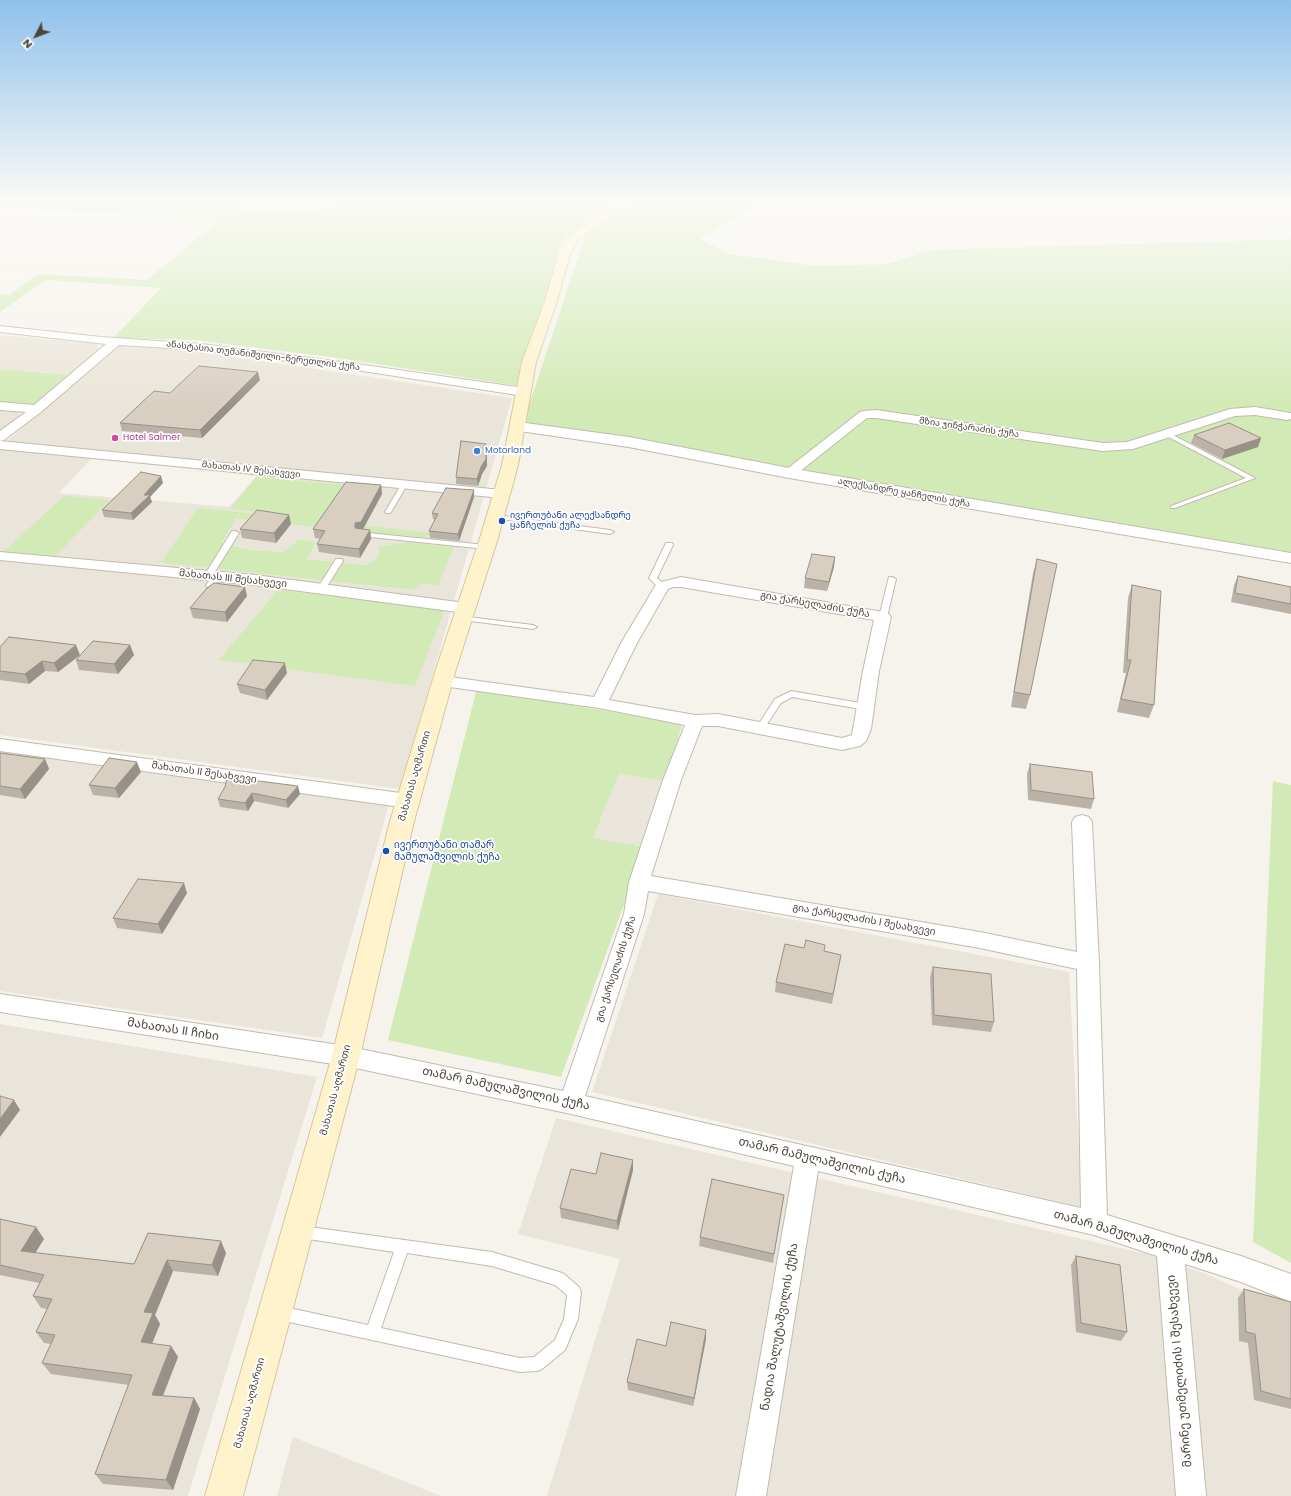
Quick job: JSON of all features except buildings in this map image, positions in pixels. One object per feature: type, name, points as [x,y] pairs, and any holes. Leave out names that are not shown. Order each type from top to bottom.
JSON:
[{"type":"main road","name":"მახათას აღმართი","points":[[224,1496],[346,1056],[408,801],[442,681],[499,506],[518,427],[530,362],[560,270]]},
{"type":"street","name":"ანასტასია თუმანიშვილი-წერეთლის ქუჩა","points":[[0,329],[116,341],[202,347],[350,366],[524,392]]},
{"type":"street","points":[[0,437],[37,409],[116,341]]},
{"type":"street","points":[[0,406],[37,409]]},
{"type":"street","name":"მზია ჯინჭარაძის ქუჩა","points":[[789,473],[864,415],[876,414],[1103,447],[1128,446],[1234,412],[1255,411],[1287,416]]},
{"type":"street","name":"ალექსანდრე ყანჩელის ქუჩა","points":[[518,427],[629,442],[789,473],[1291,558]]},
{"type":"street","name":"მახათას IV შესახვევი","points":[[0,445],[404,485],[499,506]]},
{"type":"street","name":"მახათას III შესახვევი","points":[[0,556],[321,589],[464,613]]},
{"type":"street","name":"გია ქარსელაძის ქუჩა","points":[[442,681],[599,703],[695,721],[718,720],[842,744],[854,742],[860,737],[883,617],[680,582],[662,586]]},
{"type":"street","points":[[599,703],[629,643],[662,586]]},
{"type":"street","name":"გია ქარსელაძის ქუჩა","points":[[571,1103],[634,914],[639,882],[672,780],[695,721]]},
{"type":"street","name":"მახათას II შესახვევი","points":[[0,745],[408,801]]},
{"type":"street","points":[[1082,822],[1088,962],[1094,1223]]},
{"type":"street","name":"გია ქარსელაძის I შესახვევი","points":[[639,882],[980,940],[1088,962]]},
{"type":"street","name":"მახათას II ჩიხი","points":[[0,1003],[346,1056]]},
{"type":"street","name":"თამარ მამულაშვილის ქუჩა","points":[[346,1056],[571,1103],[1094,1223],[1241,1269],[1291,1288]]},
{"type":"street","name":"ნადია შალუტაშვილის ქუჩა","points":[[751,1496],[808,1158]]},
{"type":"street","name":"მარინე უთმელიძის I შესახვევი","points":[[1170,1246],[1191,1496]]},
{"type":"lane","points":[[1167,434],[1252,478],[1173,507]]},
{"type":"lane","points":[[388,512],[404,485]]},
{"type":"lane","points":[[499,506],[610,532]]},
{"type":"lane","points":[[212,579],[235,533]]},
{"type":"lane","points":[[361,534],[486,547]]},
{"type":"lane","points":[[662,586],[653,578],[669,545]]},
{"type":"lane","points":[[321,589],[339,561]]},
{"type":"lane","points":[[883,617],[892,579]]},
{"type":"lane","points":[[464,613],[533,627]]},
{"type":"lane","points":[[760,728],[778,701],[791,694],[866,707]]},
{"type":"lane","points":[[275,1312],[520,1365],[537,1364],[560,1345],[571,1319],[574,1292],[559,1279],[492,1259],[298,1232]]},
{"type":"lane","points":[[373,1332],[403,1246]]},
{"type":"shaded area","points":[[0,335],[97,344],[99,349],[70,375],[3,369],[0,371]]},
{"type":"shaded area","points":[[117,346],[194,351],[512,398],[400,789],[0,735],[0,447]],"holes":[[[92,458],[256,476],[256,477],[229,507],[59,493]],[[238,512],[222,543],[251,550],[284,552],[299,539],[316,542],[307,559],[366,565],[374,561],[380,553],[377,547],[409,542],[454,547],[413,590],[161,563]],[[241,512],[313,519],[427,538],[236,519]]]},
{"type":"shaded area","points":[[0,410],[19,411],[20,416],[0,431]]},
{"type":"shaded area","points":[[0,751],[391,804],[388,808],[322,1038],[0,991]]},
{"type":"shaded area","points":[[619,774],[667,782],[645,847],[593,838]]},
{"type":"shaded area","points":[[658,894],[1069,972],[1082,1207],[592,1092]]},
{"type":"shaded area","points":[[0,1024],[317,1077],[188,1496],[0,1496]]},
{"type":"shaded area","points":[[556,1118],[1147,1254],[1206,1274],[1291,1312],[1291,1496],[547,1496],[620,1259],[518,1234]]},
{"type":"shaded area","points":[[293,1437],[441,1496],[277,1496]]},
{"type":"green space","points":[[159,270],[553,270],[520,386],[331,357],[194,340],[113,338],[161,288],[46,280],[0,312],[0,294],[9,295],[38,274],[147,280]]},
{"type":"green space","points":[[574,270],[1291,270],[1291,560],[521,430]]},
{"type":"green space","points":[[3,369],[70,375],[32,406],[0,403],[0,371]]},
{"type":"green space","points":[[256,477],[348,485],[325,519],[314,519],[430,533],[427,538],[236,519],[241,512],[311,518],[230,509]]},
{"type":"green space","points":[[64,496],[110,500],[51,560],[0,555]]},
{"type":"green space","points":[[198,508],[239,512],[222,543],[251,550],[284,552],[299,539],[316,542],[307,559],[366,565],[374,561],[380,553],[377,547],[409,542],[454,547],[438,585],[420,584],[413,590],[161,563]]},
{"type":"green space","points":[[278,590],[445,609],[415,686],[219,660]]},
{"type":"green space","points":[[476,692],[498,692],[682,724],[667,782],[619,774],[593,838],[645,847],[561,1077],[388,1040]]},
{"type":"green space","points":[[1273,781],[1291,785],[1291,1263],[1253,1242]]},
{"type":"place","name":"Hotel Salmer","points":[[115,438]]},
{"type":"place","name":"Motorland","points":[[477,451]]},
{"type":"place","name":"ივერთუბანი ალექსანდრე ყანჩელის ქუჩა","points":[[502,521]]},
{"type":"place","name":"ივერთუბანი თამარ მამულაშვილის ქუჩა","points":[[386,851]]}]
